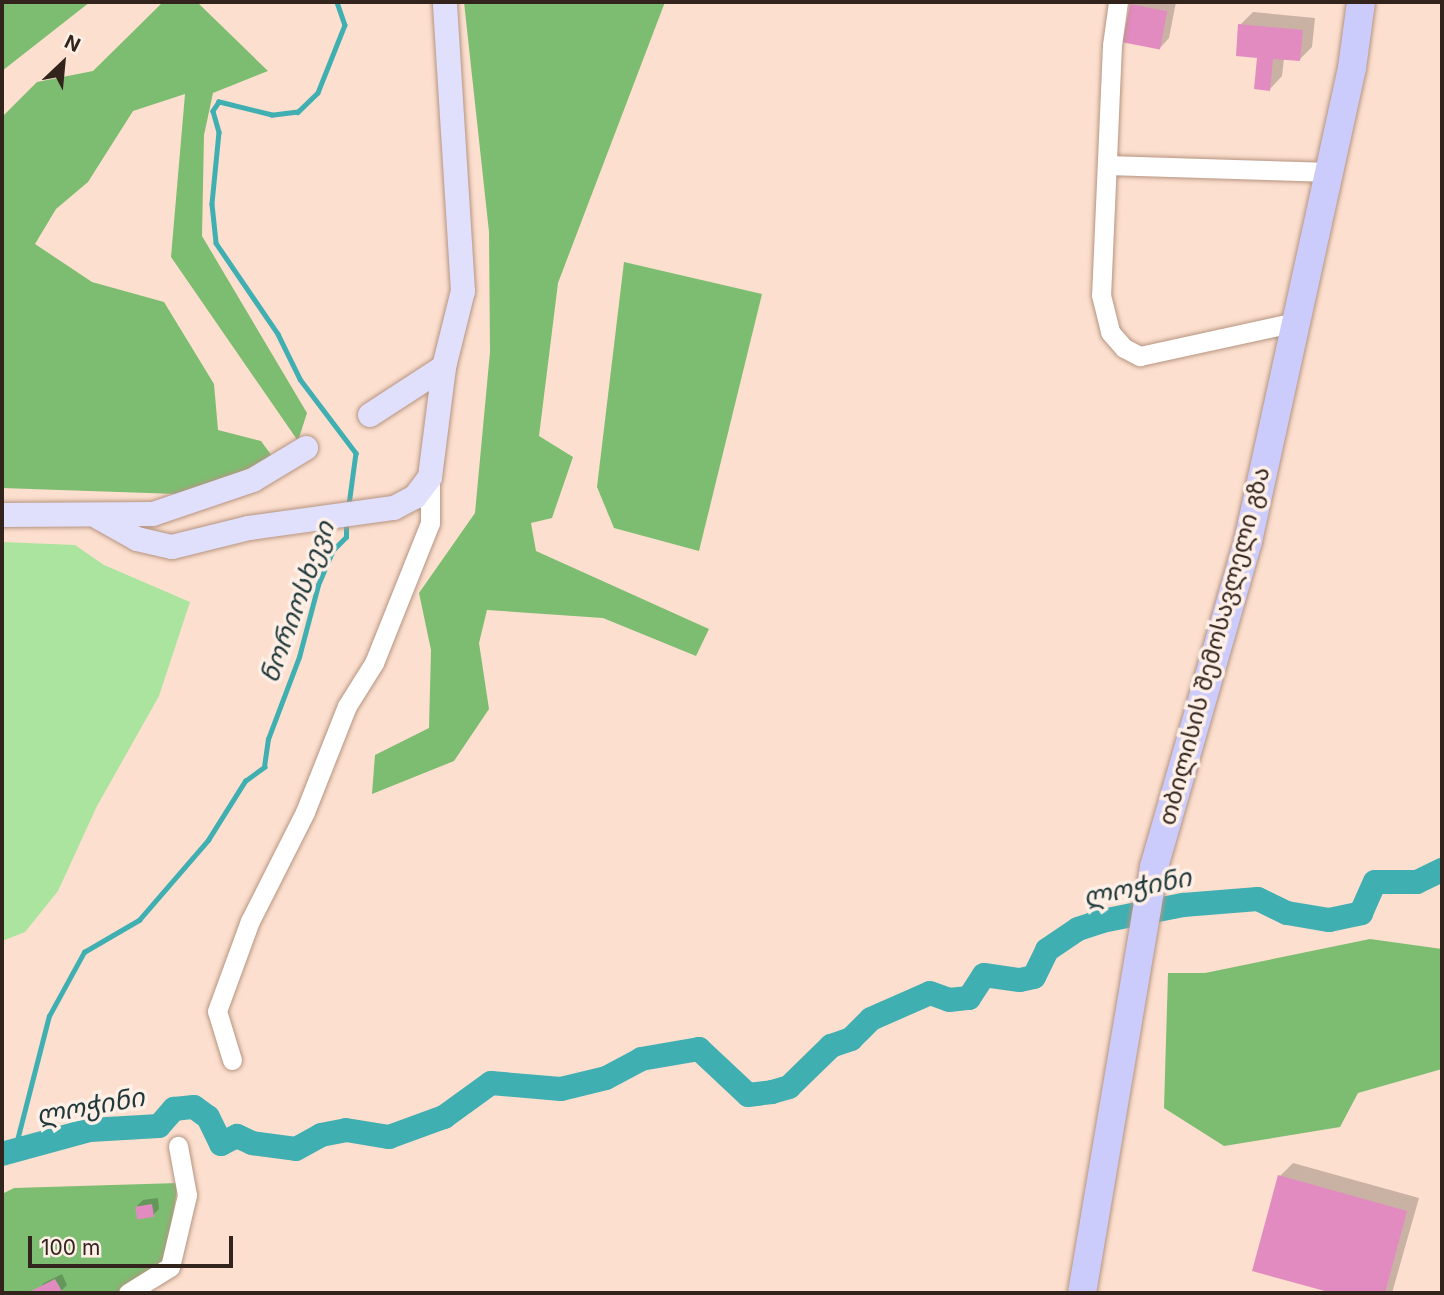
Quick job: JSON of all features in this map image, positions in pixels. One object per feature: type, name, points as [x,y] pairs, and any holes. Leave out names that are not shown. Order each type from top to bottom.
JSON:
[{"type":"highway","name":"თბილისის შემოსავლელი გზა","points":[[1082,1293],[1123,1058],[1136,949],[1171,805],[1248,541],[1352,68],[1361,2]]},
{"type":"main road","points":[[98,517],[137,539],[172,547],[331,516],[394,508],[415,497],[430,477],[444,367],[463,290],[445,2]]},
{"type":"main road","points":[[370,415],[444,367]]},
{"type":"main road","points":[[2,515],[98,517],[153,514],[254,480],[306,448]]},
{"type":"street","points":[[1118,2],[1112,45],[1101,295],[1110,332],[1124,348],[1140,356],[1162,355],[1296,322]]},
{"type":"street","points":[[1108,165],[1329,172]]},
{"type":"street","points":[[232,1060],[217,1011],[250,921],[305,812],[347,706],[374,663],[430,523],[430,477]]},
{"type":"street","points":[[161,1293],[187,1195],[178,1146]]},
{"type":"street","points":[[128,1293],[170,1267]]},
{"type":"green space","points":[[2,2],[90,2],[2,71]]},
{"type":"green space","points":[[163,2],[197,2],[268,71],[213,93],[204,135],[202,236],[307,413],[298,441],[171,257],[185,94],[133,111],[88,182],[56,209],[35,244],[92,282],[164,302],[214,384],[218,430],[261,441],[277,463],[206,495],[2,488],[2,117],[37,82],[93,71]]},
{"type":"green space","points":[[464,2],[665,2],[558,283],[539,436],[573,457],[552,518],[531,523],[536,551],[709,629],[696,656],[603,618],[487,610],[479,643],[489,709],[454,761],[372,794],[375,755],[429,728],[431,650],[419,593],[475,513],[490,352],[489,232]]},
{"type":"green space","points":[[624,262],[762,294],[699,551],[614,528],[597,487]]},
{"type":"green space","points":[[2,542],[75,545],[104,565],[190,602],[159,696],[97,806],[58,891],[25,932],[2,941]]},
{"type":"green space","points":[[1370,939],[1442,949],[1442,1069],[1358,1093],[1340,1127],[1224,1146],[1164,1108],[1168,973],[1205,973]]},
{"type":"green space","points":[[178,1183],[164,1273],[117,1293],[2,1293],[2,1194],[14,1188]]},
{"type":"building","points":[[1130,4],[1167,11],[1160,50],[1123,42]]},
{"type":"building","points":[[1238,24],[1303,30],[1300,61],[1273,59],[1270,91],[1254,89],[1257,58],[1236,56]]},
{"type":"building","points":[[1278,1175],[1407,1211],[1385,1293],[1332,1293],[1252,1271]]},
{"type":"building","points":[[152,1204],[154,1217],[137,1219],[135,1207]]},
{"type":"building","points":[[55,1279],[63,1293],[27,1293]]},
{"type":"waterway","name":"ნორიოსხევი","points":[[337,2],[345,25],[318,93],[298,112],[272,115],[219,102],[213,111],[219,132],[212,204],[216,243],[278,334],[300,379],[356,453],[349,505]]},
{"type":"waterway","name":"ნორიოსხევი","points":[[15,1148],[49,1016],[84,952],[139,920],[208,840],[245,781],[264,767],[268,739],[299,657],[318,585],[333,550],[346,537],[346,521]]},
{"type":"waterway","name":"ლოჭინი","points":[[2,1154],[90,1130],[159,1126],[174,1109],[194,1107],[208,1117],[221,1144],[237,1136],[252,1143],[296,1149],[321,1135],[346,1130],[389,1137],[444,1117],[491,1083],[561,1089],[606,1078],[641,1059],[699,1049],[748,1095],[772,1092],[789,1087],[831,1046],[851,1039],[871,1019],[930,993],[949,1000],[969,998],[984,975],[1020,980],[1034,977],[1047,950],[1078,929],[1102,921],[1183,905],[1258,899],[1287,913],[1329,920],[1361,913],[1375,882],[1417,882],[1442,870]]}]
